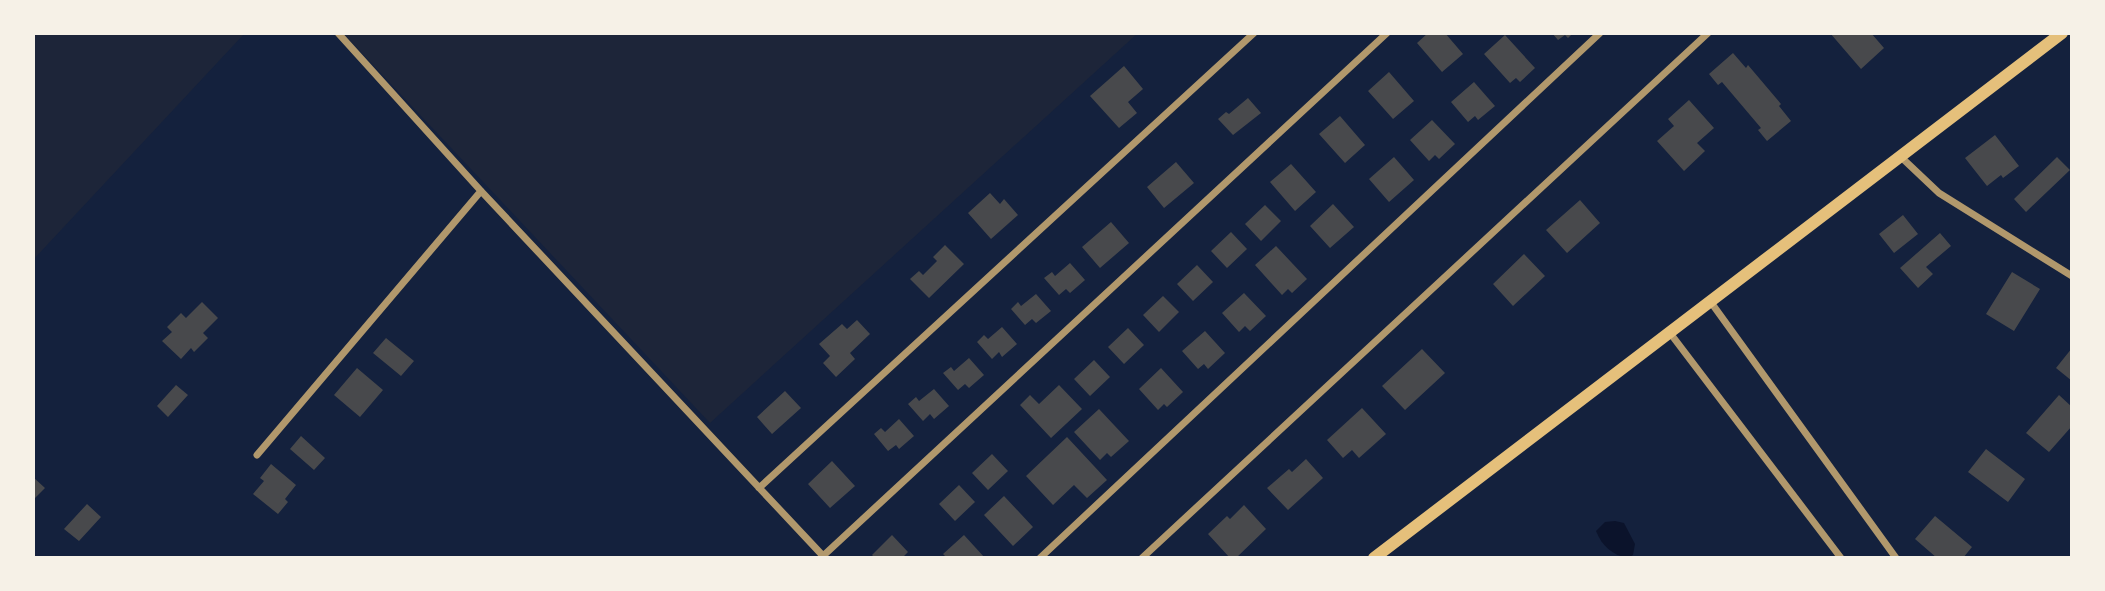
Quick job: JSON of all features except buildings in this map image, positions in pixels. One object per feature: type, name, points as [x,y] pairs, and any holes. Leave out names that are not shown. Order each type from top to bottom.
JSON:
[{"type":"main road","points":[[1374,558],[1902,158],[2062,33]]},
{"type":"street","points":[[338,33],[481,191],[824,557],[1387,33]]},
{"type":"street","points":[[758,488],[1254,33]]},
{"type":"street","points":[[1040,558],[1600,33]]},
{"type":"street","points":[[1142,558],[1708,33]]},
{"type":"street","points":[[1902,158],[1939,193],[2072,275]]},
{"type":"street","points":[[257,455],[481,191]]},
{"type":"street","points":[[1710,301],[1896,558]]},
{"type":"street","points":[[1670,332],[1841,558]]},
{"type":"shaded area","points":[[33,33],[245,33],[33,260]]},
{"type":"shaded area","points":[[343,33],[1138,33],[710,423]]},
{"type":"shaded area","points":[[1605,522],[1624,523],[1635,544],[1633,555],[1628,558],[1608,549],[1596,531]]}]
